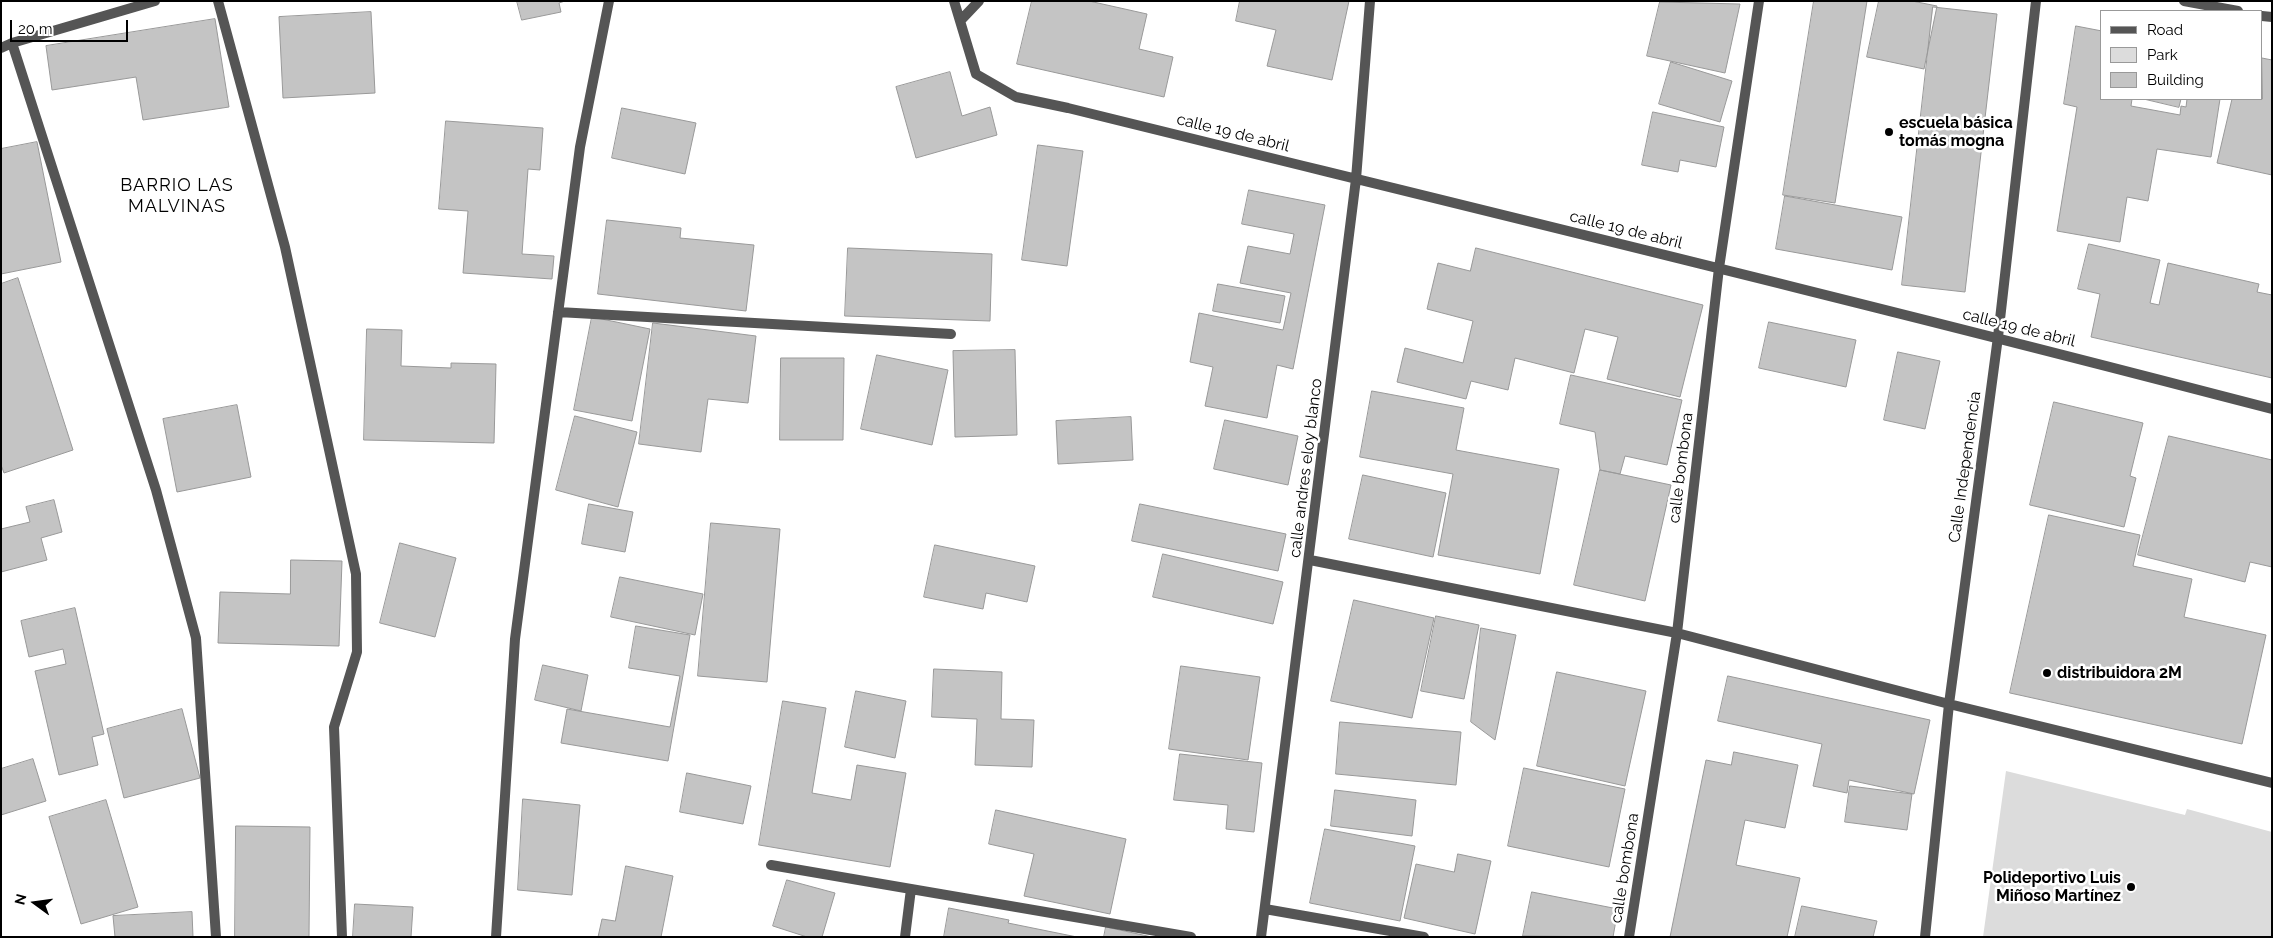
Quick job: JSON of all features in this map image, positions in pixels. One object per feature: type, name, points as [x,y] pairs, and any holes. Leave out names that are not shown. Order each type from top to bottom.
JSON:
[{"type":"street","points":[[1,48],[12,43],[155,1]]},
{"type":"street","points":[[218,1],[285,247],[356,574],[357,652],[334,727],[342,937]]},
{"type":"street","points":[[496,937],[516,639],[580,147],[609,1]]},
{"type":"street","points":[[954,1],[960,21],[979,1]]},
{"type":"street","name":"calle andres eloy blanco","points":[[1261,937],[1310,560],[1356,179],[1370,1]]},
{"type":"street","name":"calle bombona","points":[[1629,937],[1677,633],[1719,268],[1759,1]]},
{"type":"street","name":"Calle Independencia","points":[[1925,937],[1949,704],[1998,337],[2036,1]]},
{"type":"street","points":[[2184,1],[2233,10]]},
{"type":"street","name":"calle 19 de abril","points":[[960,21],[976,74],[1016,96],[1998,337],[2272,409]]},
{"type":"street","points":[[12,43],[156,490],[196,638],[216,937]]},
{"type":"street","points":[[558,312],[951,334]]},
{"type":"street","points":[[1310,560],[1677,633],[1949,704],[2272,783]]},
{"type":"street","points":[[771,865],[1191,937]]},
{"type":"street","points":[[905,937],[911,889]]},
{"type":"street","points":[[1265,909],[1424,937]]},
{"type":"green space","name":"Polideportivo Luis Miñoso Martínez","points":[[2006,771],[2185,815],[2187,809],[2272,832],[2272,937],[1983,937]]},
{"type":"building","points":[[517,1],[565,1],[559,3],[561,12],[522,20]]},
{"type":"building","points":[[1032,1],[1089,1],[1147,14],[1139,49],[1173,57],[1164,97],[1017,64]]},
{"type":"building","points":[[1240,1],[1349,1],[1332,80],[1267,66],[1276,30],[1236,21]]},
{"type":"building","points":[[1814,1],[1867,1],[1835,203],[1783,195]]},
{"type":"building","points":[[1879,1],[1912,1],[1937,6],[1924,69],[1867,57]]},
{"type":"building","points":[[1660,2],[1740,4],[1725,73],[1647,56]]},
{"type":"building","points":[[1933,7],[1997,14],[1965,292],[1902,285]]},
{"type":"building","points":[[371,12],[375,93],[283,98],[279,17]]},
{"type":"building","points":[[215,19],[229,107],[143,120],[136,77],[52,90],[46,46]]},
{"type":"building","points":[[2076,26],[2100,31],[2100,100],[2132,100],[2131,106],[2180,115],[2181,106],[2186,107],[2187,100],[2220,100],[2211,157],[2157,149],[2148,201],[2127,197],[2120,242],[2057,231],[2077,107],[2064,104]]},
{"type":"building","points":[[2263,58],[2272,60],[2272,175],[2217,163],[2232,100],[2263,100]]},
{"type":"building","points":[[1671,62],[1732,81],[1720,122],[1659,104]]},
{"type":"building","points":[[950,72],[962,116],[990,107],[997,135],[916,158],[896,87]]},
{"type":"building","points":[[2148,100],[2181,100],[2179,107]]},
{"type":"building","points":[[622,108],[696,123],[685,174],[612,158]]},
{"type":"building","points":[[1653,112],[1724,127],[1716,167],[1680,160],[1678,172],[1642,165]]},
{"type":"building","points":[[446,121],[543,128],[540,170],[528,169],[522,254],[554,256],[552,279],[463,273],[468,211],[439,209]]},
{"type":"building","points":[[37,142],[61,262],[1,274],[1,149]]},
{"type":"building","points":[[1038,145],[1083,151],[1067,266],[1022,260]]},
{"type":"building","points":[[1249,190],[1325,205],[1293,369],[1277,365],[1267,418],[1205,406],[1213,367],[1190,362],[1199,313],[1283,330],[1291,293],[1240,283],[1248,246],[1290,254],[1294,234],[1242,224]]},
{"type":"building","points":[[1785,196],[1902,217],[1892,270],[1776,249]]},
{"type":"building","points":[[607,220],[681,228],[680,238],[754,245],[746,311],[598,294]]},
{"type":"building","points":[[2089,244],[2160,260],[2150,303],[2159,305],[2168,263],[2259,284],[2257,292],[2272,295],[2272,378],[2091,337],[2100,294],[2078,289]]},
{"type":"building","points":[[848,248],[992,254],[990,321],[845,316]]},
{"type":"building","points":[[1476,248],[1703,305],[1680,397],[1607,379],[1618,337],[1585,329],[1574,373],[1515,358],[1508,390],[1471,381],[1466,399],[1397,382],[1405,348],[1463,363],[1473,321],[1427,309],[1438,263],[1470,271]]},
{"type":"building","points":[[18,278],[73,450],[4,473],[1,465],[1,284]]},
{"type":"building","points":[[1218,284],[1285,296],[1280,323],[1213,311]]},
{"type":"building","points":[[592,317],[650,329],[632,421],[574,410]]},
{"type":"building","points":[[1769,322],[1856,340],[1846,387],[1759,368]]},
{"type":"building","points":[[653,323],[756,336],[748,403],[708,399],[701,452],[639,444]]},
{"type":"building","points":[[367,329],[402,330],[401,366],[451,368],[451,363],[496,364],[494,443],[364,440]]},
{"type":"building","points":[[1015,350],[1017,435],[955,437],[953,351]]},
{"type":"building","points":[[1898,352],[1940,361],[1925,429],[1884,420]]},
{"type":"building","points":[[877,355],[948,370],[932,445],[861,429]]},
{"type":"building","points":[[781,358],[844,358],[843,440],[780,440]]},
{"type":"building","points":[[1571,375],[1682,400],[1667,465],[1625,456],[1620,474],[1600,470],[1595,432],[1560,424]]},
{"type":"building","points":[[1372,391],[1464,408],[1456,450],[1559,469],[1540,574],[1438,555],[1453,474],[1360,457]]},
{"type":"building","points":[[2054,402],[2143,423],[2130,476],[2136,478],[2124,527],[2030,505]]},
{"type":"building","points":[[237,405],[251,477],[177,492],[163,419]]},
{"type":"building","points":[[575,416],[637,432],[618,507],[556,490]]},
{"type":"building","points":[[1131,417],[1133,460],[1058,464],[1056,421]]},
{"type":"building","points":[[1225,420],[1298,436],[1288,485],[1214,469]]},
{"type":"building","points":[[2169,436],[2272,460],[2272,567],[2250,562],[2245,582],[2138,555]]},
{"type":"building","points":[[1600,470],[1671,485],[1645,601],[1574,585]]},
{"type":"building","points":[[1363,475],[1446,493],[1433,557],[1349,539]]},
{"type":"building","points":[[54,500],[62,532],[41,538],[47,560],[1,572],[1,529],[30,522],[26,507]]},
{"type":"building","points":[[589,504],[633,512],[625,552],[582,544]]},
{"type":"building","points":[[1140,504],[1286,534],[1278,571],[1132,541]]},
{"type":"building","points":[[2049,515],[2140,535],[2133,566],[2192,579],[2184,617],[2266,635],[2242,744],[2010,693]]},
{"type":"building","points":[[711,523],[780,529],[767,682],[698,676]]},
{"type":"building","points":[[400,543],[456,558],[435,637],[380,623]]},
{"type":"building","points":[[935,545],[1035,566],[1027,602],[986,593],[983,609],[924,597]]},
{"type":"building","points":[[1163,554],[1283,582],[1273,624],[1153,597]]},
{"type":"building","points":[[291,560],[342,561],[339,646],[218,643],[220,592],[290,594]]},
{"type":"building","points":[[620,577],[703,594],[695,635],[611,617]]},
{"type":"building","points":[[1354,600],[1434,618],[1412,718],[1331,701]]},
{"type":"building","points":[[75,608],[104,734],[92,737],[98,765],[59,775],[35,671],[66,664],[63,649],[29,657],[21,621]]},
{"type":"building","points":[[1436,616],[1479,625],[1464,699],[1421,691]]},
{"type":"building","points":[[636,626],[690,635],[668,761],[561,743],[567,709],[670,727],[680,676],[629,668]]},
{"type":"building","points":[[1481,628],[1516,635],[1495,740],[1471,722]]},
{"type":"building","points":[[543,665],[588,675],[581,711],[535,700]]},
{"type":"building","points":[[1181,666],[1260,677],[1248,760],[1169,749]]},
{"type":"building","points":[[934,669],[1002,672],[1001,719],[1034,720],[1032,767],[975,765],[977,719],[932,717]]},
{"type":"building","points":[[1557,672],[1646,691],[1625,786],[1537,766]]},
{"type":"building","points":[[1728,676],[1930,720],[1914,794],[1849,780],[1847,793],[1813,786],[1822,744],[1718,721]]},
{"type":"building","points":[[856,691],[906,701],[895,758],[845,747]]},
{"type":"building","points":[[783,701],[826,708],[812,793],[851,800],[857,765],[906,773],[890,867],[759,845]]},
{"type":"building","points":[[182,709],[200,778],[124,798],[107,729]]},
{"type":"building","points":[[1340,722],[1461,732],[1456,785],[1336,774]]},
{"type":"building","points":[[1734,752],[1798,765],[1785,828],[1745,820],[1736,865],[1800,878],[1787,937],[1670,937],[1706,760],[1731,765]]},
{"type":"building","points":[[1180,754],[1262,763],[1254,832],[1226,829],[1228,805],[1174,800]]},
{"type":"building","points":[[33,759],[46,801],[1,815],[1,769]]},
{"type":"building","points":[[1524,768],[1625,789],[1609,867],[1508,846]]},
{"type":"building","points":[[687,773],[751,786],[743,824],[680,812]]},
{"type":"building","points":[[1850,786],[1912,794],[1907,830],[1845,822]]},
{"type":"building","points":[[1335,790],[1416,800],[1412,836],[1331,826]]},
{"type":"building","points":[[523,799],[580,805],[572,895],[518,890]]},
{"type":"building","points":[[106,800],[138,907],[81,924],[49,817]]},
{"type":"building","points":[[996,810],[1126,839],[1110,914],[1024,896],[1034,854],[989,844]]},
{"type":"building","points":[[236,826],[310,827],[309,937],[235,937]]},
{"type":"building","points":[[1325,829],[1415,846],[1400,921],[1310,903]]},
{"type":"building","points":[[1458,854],[1491,861],[1475,934],[1404,918],[1416,864],[1454,872]]},
{"type":"building","points":[[626,866],[673,876],[661,937],[598,937],[602,919],[615,921]]},
{"type":"building","points":[[787,880],[835,893],[822,937],[807,937],[773,926]]},
{"type":"building","points":[[1532,892],[1618,909],[1613,937],[1523,936]]},
{"type":"building","points":[[355,904],[413,907],[411,937],[353,937]]},
{"type":"building","points":[[1802,906],[1877,921],[1873,937],[1795,937]]},
{"type":"building","points":[[949,908],[1009,920],[1008,923],[1077,937],[944,937]]},
{"type":"building","points":[[192,912],[193,937],[115,937],[113,916]]},
{"type":"building","points":[[1106,927],[1152,937],[1104,937]]},
{"type":"place","name":"escuela básica tomás mogna","points":[[1889,132]]},
{"type":"place","name":"distribuidora 2M","points":[[2047,673]]},
{"type":"place","name":"Polideportivo Luis Miñoso Martínez","points":[[2131,887]]},
{"type":"district","name":"BARRIO LAS MALVINAS","points":[[177,196]]}]
